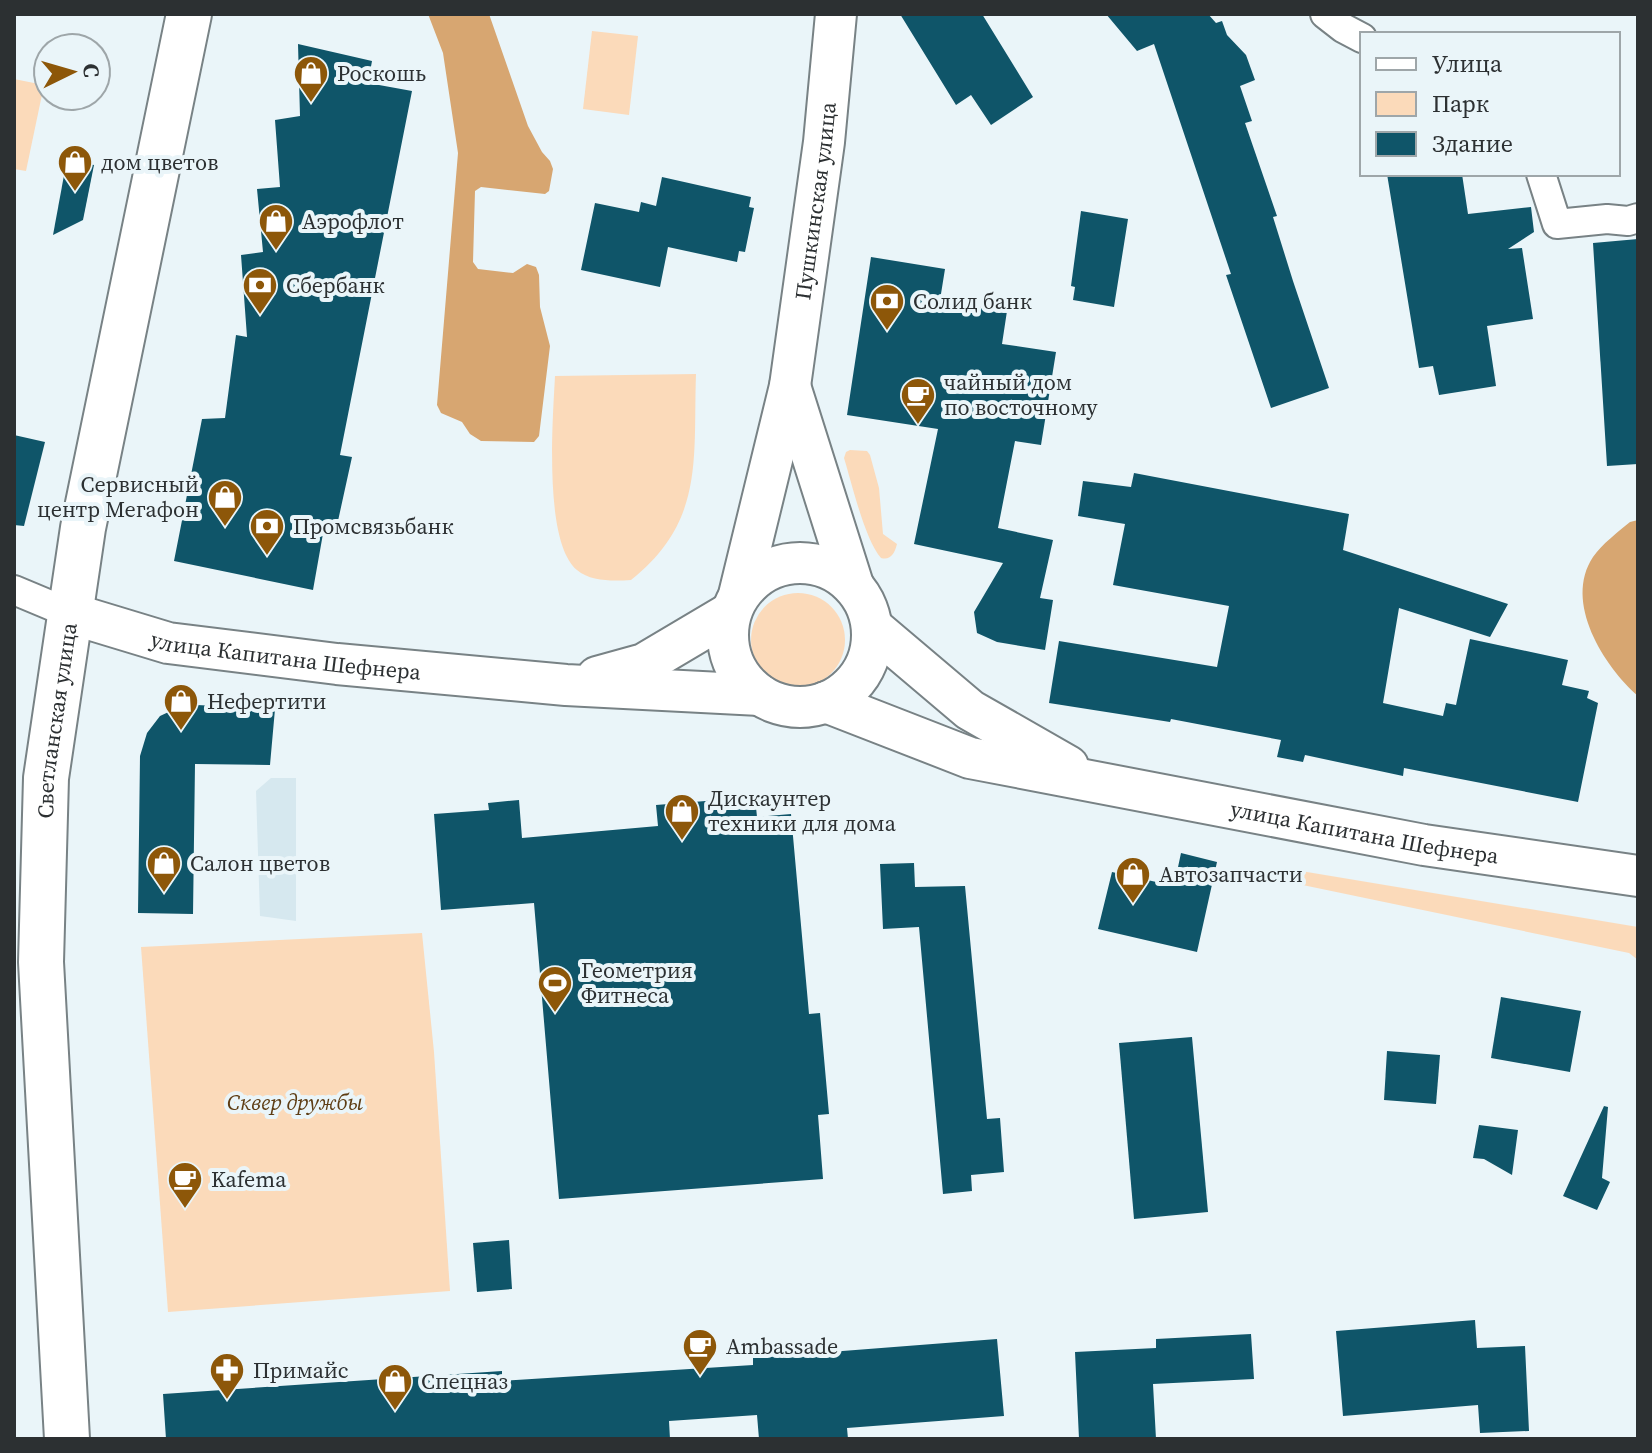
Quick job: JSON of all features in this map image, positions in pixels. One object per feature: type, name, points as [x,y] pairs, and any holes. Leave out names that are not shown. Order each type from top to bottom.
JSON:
[{"type":"main road","name":"Светланская улица","points":[[67,1439],[41,962],[46,778],[83,528],[189,14]]},
{"type":"main road","name":"Пушкинская улица","points":[[734,604],[790,386],[824,142],[836,14]]},
{"type":"main road","name":"Пушкинская улица","points":[[790,386],[853,585]]},
{"type":"main road","points":[[793,562],[825,566],[853,585],[867,608],[872,627],[868,658],[852,685],[826,702],[804,707],[781,705],[760,695],[743,680],[731,659],[727,636],[734,604],[762,572],[793,562]]},
{"type":"main road","name":"улица Капитана Шефнера","points":[[566,685],[644,664],[734,604]]},
{"type":"main road","name":"улица Капитана Шефнера","points":[[69,613],[168,643],[352,665],[566,685],[760,695]]},
{"type":"main road","name":"улица Капитана Шефнера","points":[[872,627],[970,710],[1092,780]]},
{"type":"main road","name":"улица Капитана Шефнера","points":[[826,702],[958,755],[1424,845],[1638,876]]},
{"type":"street","points":[[1325,14],[1360,37]]},
{"type":"street","points":[[1542,176],[1557,224],[1638,218]]},
{"type":"street","name":"улица Капитана Шефнера","points":[[14,590],[69,613]]},
{"type":"shaded area","points":[[428,14],[489,14],[528,126],[553,169],[549,191],[545,194],[481,187],[475,191],[473,262],[478,269],[513,273],[527,264],[536,267],[539,275],[540,307],[550,346],[539,436],[534,442],[481,441],[470,434],[462,422],[441,413],[437,405],[458,153],[443,53]]},
{"type":"shaded area","points":[[1638,520],[1638,696],[1601,651],[1585,613],[1583,593],[1585,575],[1593,557],[1620,530]]},
{"type":"shaded area","points":[[271,778],[296,778],[296,921],[260,916],[256,791]]},
{"type":"green space","points":[[592,31],[638,36],[629,115],[583,109]]},
{"type":"green space","points":[[14,79],[32,83],[32,112],[38,112],[26,171],[14,169]]},
{"type":"green space","points":[[696,374],[694,461],[683,511],[672,535],[655,558],[631,580],[603,580],[583,574],[566,555],[555,507],[552,448],[555,376]]},
{"type":"green space","points":[[850,450],[867,451],[870,455],[879,488],[883,534],[897,544],[890,557],[881,558],[864,525],[844,458]]},
{"type":"green space","points":[[798,593],[816,597],[831,607],[841,622],[845,640],[841,658],[831,673],[816,683],[798,687],[780,683],[765,673],[755,658],[751,640],[755,622],[765,607],[780,597]]},
{"type":"green space","points":[[1295,870],[1638,927],[1638,960],[1629,953],[1293,883],[1288,875]]},
{"type":"green space","name":"Сквер дружбы","points":[[422,933],[434,1052],[450,1291],[168,1312],[141,947]]},
{"type":"building","points":[[900,14],[982,14],[1033,97],[991,125],[971,95],[956,105]]},
{"type":"building","points":[[1106,14],[1208,14],[1216,23],[1222,21],[1227,35],[1246,55],[1255,80],[1240,86],[1252,121],[1245,123],[1277,216],[1273,217],[1329,388],[1271,408],[1226,275],[1231,274],[1154,44],[1137,51]]},
{"type":"building","points":[[298,44],[372,61],[368,83],[412,91],[340,455],[352,457],[336,530],[324,528],[313,590],[174,561],[202,419],[225,418],[236,335],[247,337],[241,255],[263,252],[257,189],[280,187],[275,120],[300,116]]},
{"type":"building","name":"дом цветов","points":[[67,159],[94,165],[83,220],[53,235]]},
{"type":"building","points":[[1387,176],[1462,176],[1468,214],[1531,207],[1534,232],[1508,249],[1522,248],[1533,319],[1487,326],[1496,386],[1439,395],[1433,366],[1419,368]]},
{"type":"building","points":[[662,177],[751,197],[749,207],[754,208],[745,252],[739,251],[737,262],[668,247],[660,287],[581,270],[595,203],[639,212],[641,202],[656,206]]},
{"type":"building","points":[[1081,211],[1128,219],[1114,307],[1073,300],[1075,287],[1071,286]]},
{"type":"building","points":[[1638,239],[1638,464],[1607,466],[1593,243]]},
{"type":"building","points":[[871,257],[945,269],[940,300],[1007,311],[1002,344],[1056,352],[1041,445],[1015,441],[998,528],[1053,540],[1040,598],[1053,600],[1045,650],[997,642],[977,633],[974,612],[1003,563],[914,544],[938,429],[847,415]]},
{"type":"building","points":[[14,435],[45,442],[24,526],[14,525]]},
{"type":"building","points":[[1134,473],[1349,514],[1343,550],[1508,604],[1490,637],[1399,608],[1383,703],[1443,716],[1446,703],[1456,705],[1470,639],[1568,660],[1562,685],[1589,691],[1587,698],[1598,703],[1578,802],[1404,768],[1403,776],[1305,755],[1303,762],[1277,757],[1281,740],[1171,719],[1170,722],[1049,703],[1059,641],[1217,667],[1229,606],[1113,585],[1125,524],[1078,516],[1083,481],[1131,487]]},
{"type":"building","points":[[197,705],[275,709],[270,765],[195,764],[193,914],[138,913],[140,756],[147,733],[160,716],[175,709]]},
{"type":"building","points":[[755,797],[757,817],[791,814],[809,1014],[820,1013],[829,1114],[818,1115],[823,1179],[559,1199],[534,903],[441,910],[434,814],[489,810],[488,803],[519,800],[522,838],[658,826],[656,805]]},
{"type":"building","points":[[1181,853],[1217,862],[1197,952],[1098,929],[1112,872],[1174,886]]},
{"type":"building","points":[[914,863],[915,887],[965,886],[987,1119],[1000,1118],[1004,1172],[971,1175],[972,1191],[943,1194],[919,927],[883,929],[880,864]]},
{"type":"building","points":[[1501,997],[1581,1011],[1570,1072],[1491,1058]]},
{"type":"building","points":[[1192,1037],[1208,1212],[1134,1219],[1119,1043]]},
{"type":"building","points":[[1387,1051],[1440,1055],[1436,1104],[1384,1100]]},
{"type":"building","points":[[1604,1106],[1608,1107],[1602,1178],[1610,1182],[1597,1210],[1563,1196]]},
{"type":"building","points":[[1479,1125],[1518,1130],[1512,1175],[1484,1159],[1473,1158]]},
{"type":"building","points":[[509,1240],[512,1289],[477,1292],[473,1243]]},
{"type":"building","points":[[1475,1320],[1477,1348],[1525,1346],[1529,1431],[1480,1433],[1478,1405],[1343,1416],[1336,1331]]},
{"type":"building","points":[[1251,1334],[1254,1379],[1153,1384],[1156,1439],[1079,1439],[1075,1352],[1156,1348],[1156,1339]]},
{"type":"building","points":[[997,1339],[1004,1416],[847,1428],[848,1439],[759,1439],[757,1415],[669,1421],[670,1439],[166,1439],[163,1394],[502,1371],[502,1381],[753,1365],[753,1358]]},
{"type":"place","name":"Роскошь","points":[[311,104]]},
{"type":"place","name":"дом цветов","points":[[75,193]]},
{"type":"place","name":"Аэрофлот","points":[[276,252]]},
{"type":"place","name":"Сбербанк","points":[[260,316]]},
{"type":"place","name":"Солид банк","points":[[887,332]]},
{"type":"place","name":"чайный дом по восточному","points":[[918,426]]},
{"type":"place","name":"Сервисный центр Мегафон","points":[[225,528]]},
{"type":"place","name":"Промсвязьбанк","points":[[267,557]]},
{"type":"place","name":"Нефертити","points":[[181,732]]},
{"type":"place","name":"Дискаунтер техники для дома","points":[[682,842]]},
{"type":"place","name":"Салон цветов","points":[[164,894]]},
{"type":"place","name":"Автозапчасти","points":[[1133,905]]},
{"type":"place","name":"Геометрия Фитнеса","points":[[555,1014]]},
{"type":"place","name":"Kafema","points":[[185,1210]]},
{"type":"place","name":"Ambassade","points":[[700,1377]]},
{"type":"place","name":"Примайс","points":[[227,1401]]},
{"type":"place","name":"Спецназ","points":[[395,1412]]}]
